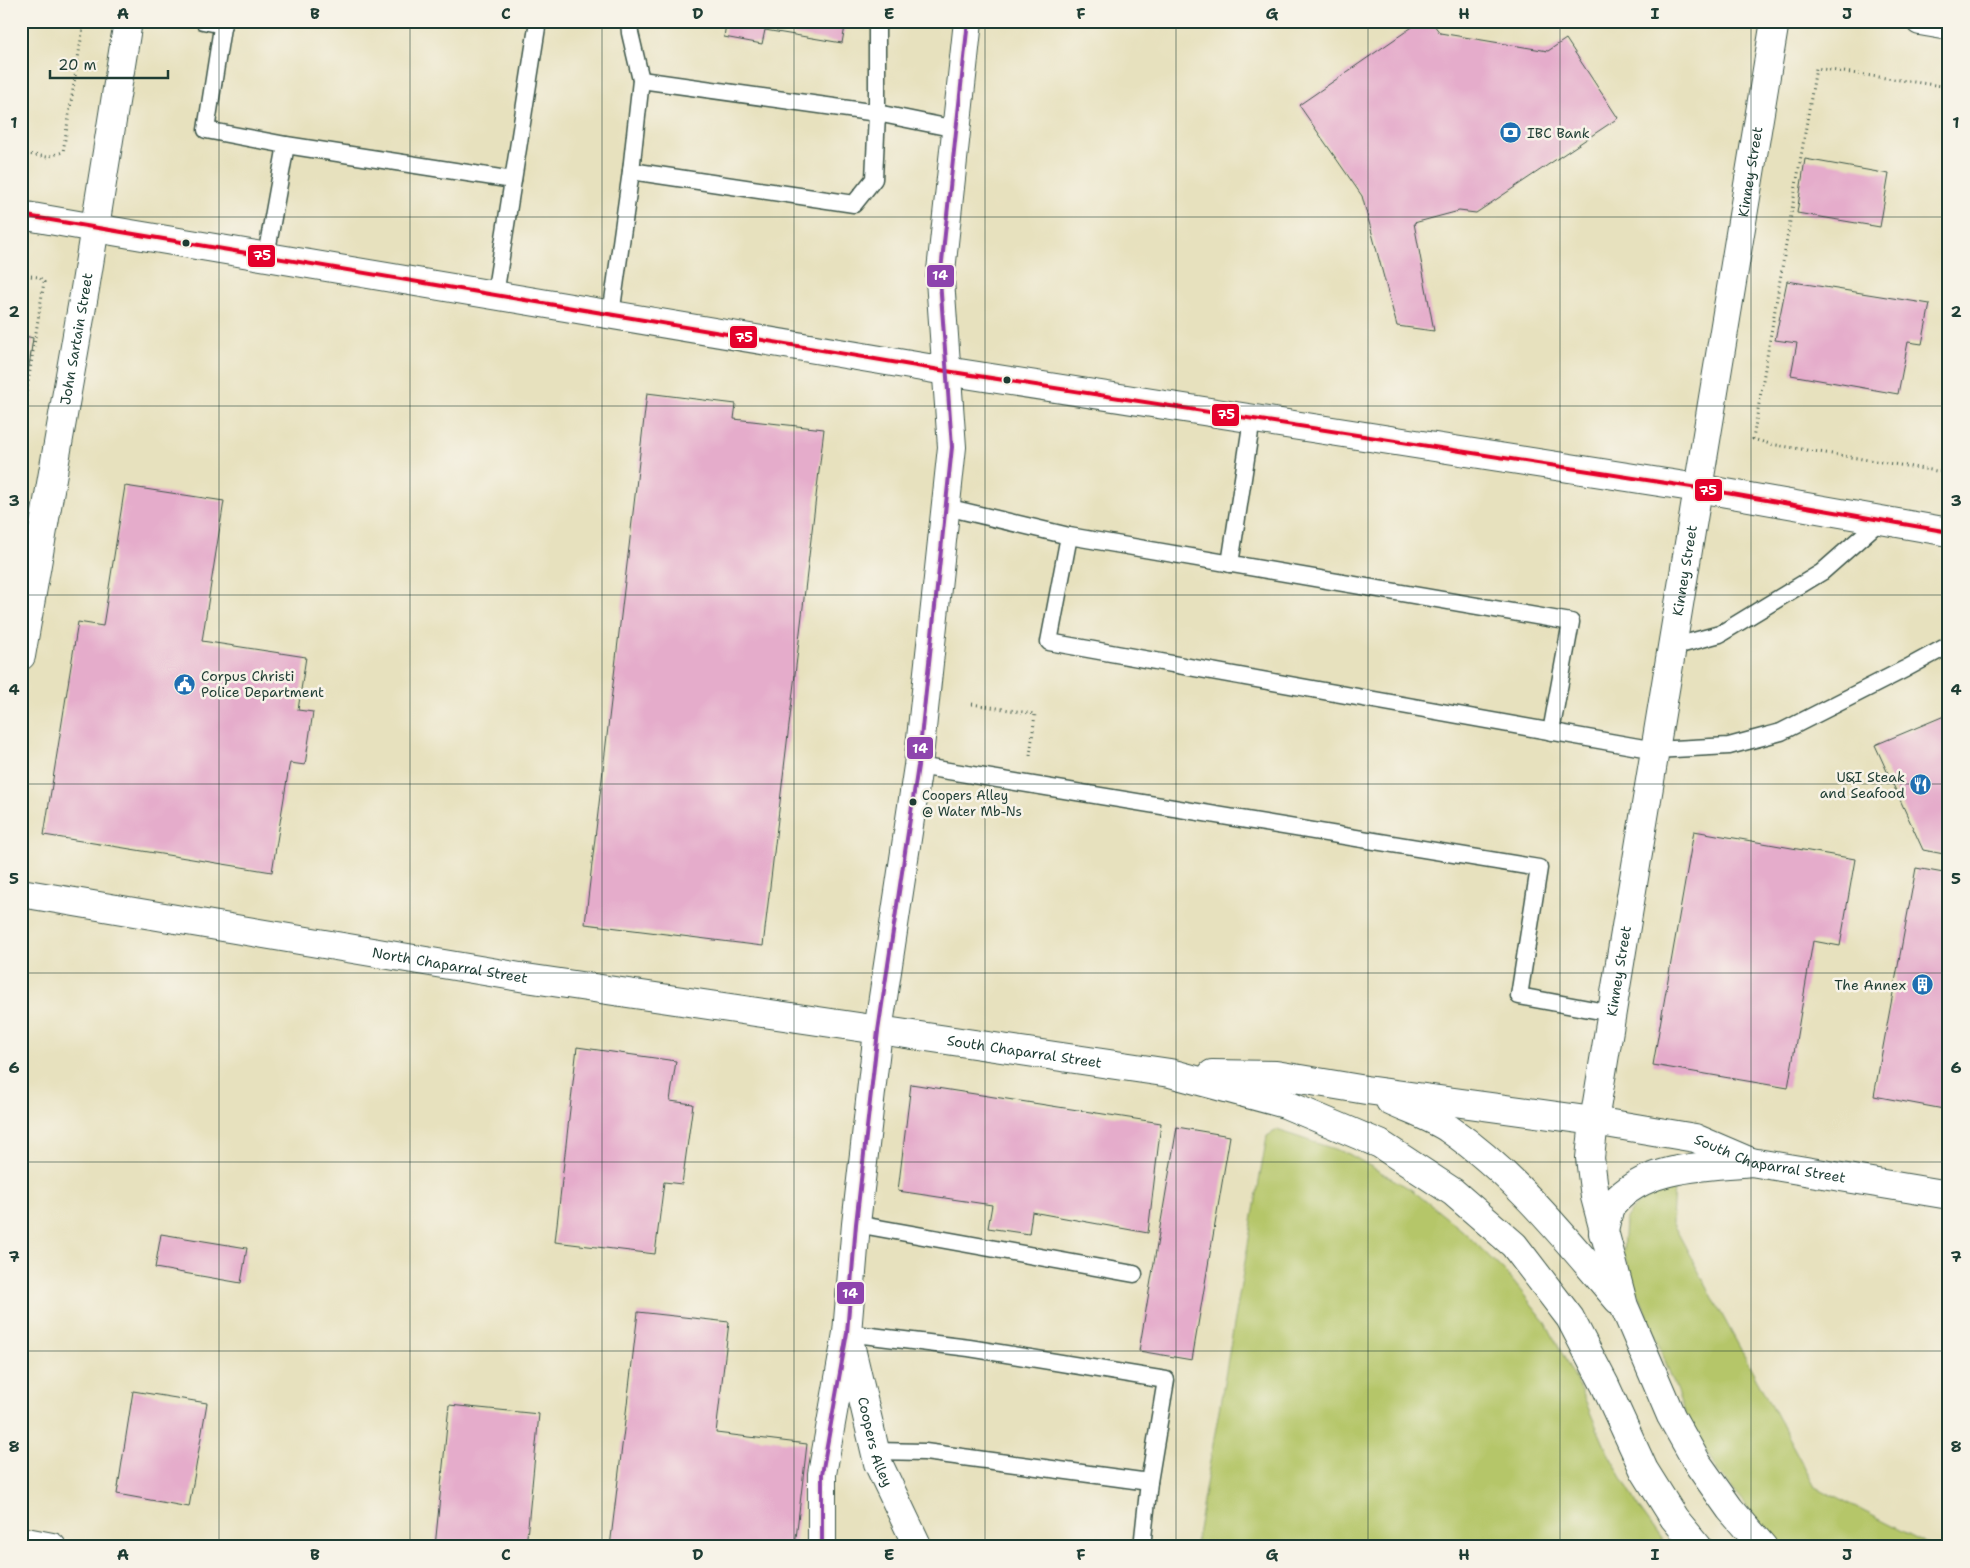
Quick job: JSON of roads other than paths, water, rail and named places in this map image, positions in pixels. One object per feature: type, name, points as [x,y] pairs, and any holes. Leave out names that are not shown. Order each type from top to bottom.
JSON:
[{"type":"street","name":"John Sartain Street","points":[[21,656],[95,228],[128,21]]},
{"type":"street","name":"Coopers Alley","points":[[822,1547],[822,1474],[847,1333],[856,1224],[878,1031],[918,766],[952,447],[940,280],[968,21]]},
{"type":"street","name":"Kinney Street","points":[[1624,1306],[1603,1233],[1595,1197],[1590,1158],[1594,1121],[1775,21]]},
{"type":"street","points":[[1920,21],[1949,26]]},
{"type":"street","points":[[21,215],[946,372],[1698,488],[1949,532]]},
{"type":"street","name":"North Chaparral Street","points":[[21,894],[526,978],[878,1031]]},
{"type":"street","name":"South Chaparral Street","points":[[878,1031],[1170,1073]]},
{"type":"street","points":[[1170,1073],[1276,1074],[1366,1090],[1447,1128],[1497,1166],[1554,1225],[1624,1306],[1671,1416],[1698,1464],[1730,1509],[1763,1547]]},
{"type":"street","points":[[1170,1073],[1285,1104],[1380,1144],[1453,1192],[1514,1245],[1570,1318],[1605,1385],[1644,1470],[1674,1518],[1698,1547]]},
{"type":"street","name":"South Chaparral Street","points":[[1366,1090],[1594,1121],[1695,1138],[1751,1162],[1949,1195]]},
{"type":"street","points":[[1603,1233],[1612,1205],[1631,1186],[1655,1176],[1686,1169],[1751,1162]]},
{"type":"street","name":"Coopers Alley","points":[[847,1333],[878,1463],[918,1547]]},
{"type":"street","points":[[21,1541],[52,1547]]},
{"type":"lane","points":[[203,21],[223,23],[206,130],[286,145],[513,180]]},
{"type":"lane","points":[[495,295],[538,21]]},
{"type":"lane","points":[[611,315],[642,80],[629,21]]},
{"type":"lane","points":[[631,171],[854,204],[874,179],[877,113],[877,21]]},
{"type":"lane","points":[[642,80],[877,113],[956,128]]},
{"type":"lane","points":[[266,256],[286,145]]},
{"type":"lane","points":[[1230,564],[1252,419]]},
{"type":"lane","points":[[946,507],[1069,536],[1571,622],[1551,732]]},
{"type":"lane","points":[[1672,646],[1720,634],[1822,572],[1881,520]]},
{"type":"lane","points":[[1069,536],[1049,642],[1655,750],[1729,746],[1781,732],[1905,669],[1949,644]]},
{"type":"lane","points":[[918,766],[1539,868],[1519,996],[1611,1013]]},
{"type":"lane","points":[[856,1224],[1134,1274]]},
{"type":"lane","points":[[847,1333],[969,1348],[1166,1380],[1149,1482],[1142,1547]]},
{"type":"lane","points":[[875,1452],[925,1452],[1149,1482]]},
{"type":"place","name":"IBC Bank","points":[[1511,133]]},
{"type":"place","name":"Corpus Christi Police Department","points":[[185,684]]},
{"type":"place","name":"U&I Steak and Seafood","points":[[1921,785]]},
{"type":"place","name":"Coopers Alley @ Water Mb-Ns","points":[[913,802]]},
{"type":"place","name":"The Annex","points":[[1922,985]]}]
